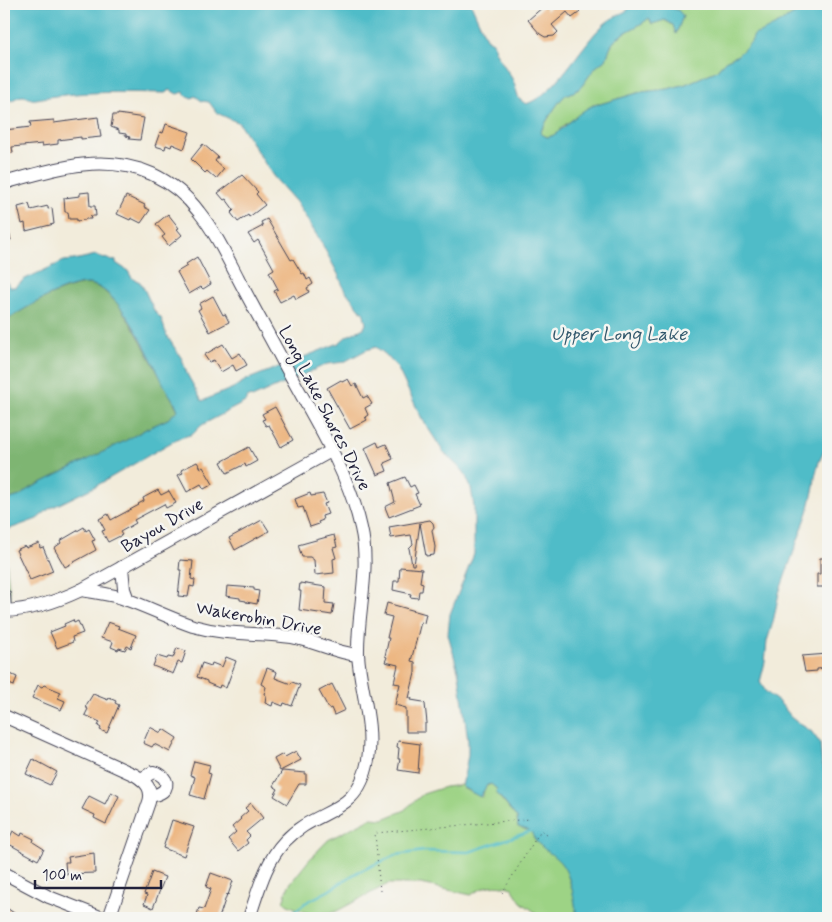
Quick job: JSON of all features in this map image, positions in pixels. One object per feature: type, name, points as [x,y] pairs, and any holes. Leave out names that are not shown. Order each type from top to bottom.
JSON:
[{"type":"street","name":"Long Lake Shores Drive","points":[[4,182],[70,166],[98,163],[133,168],[165,181],[188,199],[209,226],[331,450],[358,514],[364,541],[365,572],[358,655],[370,737],[368,761],[359,786],[346,802],[301,827],[284,842],[269,863],[248,918]]},
{"type":"street","name":"Bayou Drive","points":[[4,612],[40,606],[60,600],[81,590],[331,450]]},
{"type":"street","points":[[122,568],[124,589],[128,600]]},
{"type":"street","name":"Wakerobin Drive","points":[[81,590],[128,600],[176,620],[208,630],[242,635],[293,637],[358,655]]},
{"type":"street","points":[[4,595],[4,612]]},
{"type":"street","points":[[4,716],[141,778],[150,789],[151,796],[109,918]]},
{"type":"street","points":[[141,778],[153,772],[162,775],[164,778],[165,789],[151,796]]},
{"type":"street","points":[[4,873],[48,897],[103,918]]},
{"type":"path","points":[[380,891],[375,833],[530,819]]},
{"type":"path","points":[[502,893],[542,830],[547,834]]},
{"type":"green space","points":[[672,4],[812,4],[769,30],[755,35],[738,55],[725,61],[716,71],[686,84],[668,89],[641,92],[594,104],[562,127],[557,134],[548,137],[540,134],[563,97],[580,88],[594,69],[606,60],[611,46],[620,36],[649,18],[652,24],[664,20],[673,25],[676,34],[683,16],[671,8]]},
{"type":"green space","points":[[85,284],[102,289],[119,305],[136,332],[178,410],[168,419],[27,490],[20,496],[4,501],[4,322],[53,294]]},
{"type":"green space","points":[[4,538],[11,606],[4,606]]},
{"type":"green space","points":[[491,784],[497,789],[496,793],[517,818],[518,827],[531,831],[561,862],[566,870],[574,895],[577,918],[543,918],[521,902],[512,888],[501,886],[486,887],[471,895],[421,884],[388,884],[335,912],[310,914],[283,901],[289,885],[328,840],[371,818],[383,819],[403,811],[423,794],[445,787],[461,785],[464,789],[482,797],[485,787]]},
{"type":"water","name":"Upper Long Lake","points":[[4,4],[471,4],[486,38],[493,42],[495,51],[513,80],[519,99],[526,104],[537,99],[547,91],[567,70],[602,26],[628,10],[629,4],[672,4],[671,8],[678,10],[683,16],[676,34],[673,25],[665,20],[652,24],[649,18],[620,36],[611,46],[606,60],[594,69],[580,88],[563,97],[556,106],[540,133],[547,137],[558,132],[592,106],[641,92],[668,89],[686,84],[716,71],[725,61],[738,55],[751,42],[754,35],[812,4],[828,4],[828,442],[819,462],[808,512],[779,593],[767,641],[765,662],[760,682],[766,692],[780,703],[794,720],[811,731],[820,744],[822,766],[828,778],[828,918],[577,918],[572,889],[564,867],[536,841],[531,831],[518,827],[517,818],[496,792],[497,789],[491,784],[487,785],[480,797],[462,787],[468,755],[468,741],[459,674],[448,634],[450,614],[474,554],[474,507],[471,488],[464,472],[444,453],[421,417],[397,367],[376,347],[366,350],[344,362],[327,364],[252,398],[250,396],[247,398],[247,401],[202,425],[193,434],[177,439],[96,486],[49,509],[37,519],[4,531],[4,501],[20,496],[27,490],[168,419],[178,410],[133,326],[111,296],[99,287],[87,284],[67,288],[33,304],[4,322],[4,292],[6,289],[4,283],[7,282],[10,287],[15,287],[25,279],[64,261],[96,255],[113,261],[116,260],[116,263],[128,271],[132,278],[140,282],[155,312],[161,318],[167,336],[182,359],[187,374],[202,401],[233,388],[246,380],[339,343],[347,336],[364,328],[366,324],[364,314],[344,289],[321,242],[296,202],[273,176],[239,123],[217,113],[209,102],[202,101],[195,96],[192,98],[185,95],[184,92],[177,94],[170,90],[165,93],[100,93],[33,99],[20,96],[11,101],[4,99]]},
{"type":"building","points":[[554,4],[572,4],[580,12],[572,18],[567,12],[552,25],[558,32],[554,36],[545,37],[528,20],[544,6],[547,10]]},
{"type":"building","points":[[113,115],[144,118],[140,140],[129,139],[130,137],[126,136],[126,134],[119,133],[119,130],[111,127]]},
{"type":"building","points":[[98,117],[101,137],[58,140],[58,144],[42,146],[42,144],[12,147],[13,153],[4,154],[4,130],[31,127],[30,122],[54,120],[54,123]]},
{"type":"building","points":[[166,124],[190,132],[184,149],[172,144],[171,147],[166,145],[165,149],[155,146],[160,132],[163,133]]},
{"type":"building","points":[[203,144],[218,157],[215,161],[224,169],[216,179],[207,171],[205,173],[191,159]]},
{"type":"building","points":[[242,175],[258,192],[256,194],[265,205],[249,217],[248,215],[238,222],[231,213],[234,210],[226,199],[224,200],[218,193]]},
{"type":"building","points":[[89,192],[90,206],[95,206],[96,216],[90,216],[91,219],[77,221],[77,219],[69,219],[68,212],[65,212],[64,198],[80,196],[80,193]]},
{"type":"building","points":[[126,196],[145,205],[144,207],[150,210],[141,223],[117,214]]},
{"type":"building","points":[[29,204],[31,210],[48,206],[48,209],[52,208],[54,224],[26,231],[25,223],[22,224],[18,207]]},
{"type":"building","points":[[168,214],[182,235],[169,246],[162,237],[165,235],[156,224]]},
{"type":"building","points":[[267,219],[291,260],[293,259],[302,274],[304,273],[307,280],[310,278],[313,284],[307,288],[309,292],[296,299],[294,295],[280,302],[274,291],[278,289],[269,272],[274,269],[258,240],[254,243],[248,234],[263,226],[261,222]]},
{"type":"building","points":[[4,221],[6,221],[11,240],[4,242]]},
{"type":"building","points":[[197,257],[211,284],[189,294],[177,272]]},
{"type":"building","points":[[213,296],[229,322],[210,332],[198,310],[201,308],[199,304]]},
{"type":"building","points":[[223,344],[232,358],[240,353],[247,365],[236,371],[233,365],[221,372],[214,360],[209,362],[204,355]]},
{"type":"building","points":[[348,379],[352,386],[356,384],[363,398],[367,396],[372,404],[365,408],[368,415],[365,417],[367,420],[350,429],[327,388],[341,380],[342,382]]},
{"type":"building","points":[[275,407],[293,440],[281,447],[269,425],[266,426],[262,420],[265,419],[262,414]]},
{"type":"building","points":[[377,442],[379,447],[386,444],[393,459],[384,463],[387,471],[377,475],[365,448]]},
{"type":"building","points":[[249,447],[257,461],[246,467],[245,464],[227,473],[221,462]]},
{"type":"building","points":[[197,462],[201,468],[203,467],[213,484],[204,489],[201,484],[187,492],[178,475],[183,473],[181,470]]},
{"type":"building","points":[[405,477],[410,487],[414,485],[418,493],[415,494],[420,505],[389,517],[385,507],[395,502],[390,483]]},
{"type":"building","points":[[158,490],[161,495],[169,491],[176,503],[166,508],[164,504],[134,520],[136,523],[120,532],[122,535],[108,542],[102,531],[105,530],[99,519],[108,514],[111,520],[139,505],[144,501],[143,498]]},
{"type":"building","points":[[310,493],[311,496],[323,494],[327,503],[324,504],[328,514],[322,516],[323,520],[318,522],[319,524],[310,527],[303,507],[298,508],[295,499]]},
{"type":"building","points":[[262,520],[269,531],[235,550],[229,538]]},
{"type":"building","points":[[430,520],[434,527],[432,530],[435,547],[434,555],[426,556],[420,523],[414,565],[412,565],[409,548],[413,544],[411,535],[391,538],[389,527]]},
{"type":"building","points":[[84,527],[86,531],[89,529],[95,540],[92,541],[96,550],[65,567],[54,548],[61,543],[60,541]]},
{"type":"building","points":[[334,535],[337,547],[333,548],[336,558],[333,559],[334,573],[315,575],[314,560],[310,557],[302,557],[298,545]]},
{"type":"building","points":[[39,543],[40,548],[43,547],[53,571],[30,580],[16,550]]},
{"type":"building","points":[[820,558],[828,558],[828,587],[817,587],[817,574],[820,574]]},
{"type":"building","points":[[180,560],[193,561],[191,579],[195,580],[194,587],[190,586],[188,597],[178,596],[181,570],[179,570]]},
{"type":"building","points":[[400,567],[422,569],[420,582],[423,583],[422,591],[419,591],[418,598],[410,597],[411,594],[393,590],[394,581],[399,581]]},
{"type":"building","points":[[300,583],[326,587],[325,603],[334,604],[332,615],[299,610]]},
{"type":"building","points":[[227,586],[254,588],[254,590],[259,591],[257,604],[240,600],[240,598],[226,596]]},
{"type":"building","points":[[387,603],[426,614],[424,623],[421,622],[411,661],[415,662],[415,673],[409,698],[425,704],[427,723],[425,723],[425,732],[406,732],[406,708],[395,705],[400,684],[394,683],[398,665],[385,662],[389,638],[387,638],[392,617],[384,615]]},
{"type":"building","points":[[73,620],[74,623],[78,621],[83,633],[72,637],[73,642],[57,648],[50,632],[65,626],[64,624]]},
{"type":"building","points":[[108,622],[136,635],[131,648],[127,646],[125,650],[119,648],[118,650],[111,647],[113,642],[101,638]]},
{"type":"building","points":[[177,648],[186,651],[182,663],[178,662],[173,674],[153,666],[157,656],[167,659],[168,657],[173,658]]},
{"type":"building","points":[[828,654],[828,668],[805,672],[802,656]]},
{"type":"building","points":[[226,657],[236,661],[226,688],[220,685],[219,688],[197,677],[202,663],[211,666],[212,663],[222,667]]},
{"type":"building","points":[[267,668],[277,672],[275,678],[300,685],[292,706],[284,703],[283,706],[273,702],[272,706],[265,703],[266,695],[264,694],[266,687],[261,684]]},
{"type":"building","points":[[4,671],[17,677],[14,686],[4,682]]},
{"type":"building","points":[[332,684],[345,710],[334,715],[319,691]]},
{"type":"building","points":[[38,685],[42,687],[44,685],[61,692],[58,698],[65,701],[61,710],[32,698]]},
{"type":"building","points":[[93,694],[108,700],[109,698],[116,701],[115,703],[119,705],[107,733],[100,730],[101,728],[98,726],[100,722],[85,715],[88,709],[85,707]]},
{"type":"building","points":[[150,727],[161,733],[163,729],[177,738],[170,752],[154,744],[152,747],[143,743]]},
{"type":"building","points":[[398,741],[420,744],[418,773],[398,770],[400,759],[398,759]]},
{"type":"building","points":[[296,751],[301,760],[280,771],[274,759],[283,754],[285,757]]},
{"type":"building","points":[[33,759],[57,772],[50,785],[26,774]]},
{"type":"building","points":[[194,761],[210,765],[208,773],[211,774],[204,799],[190,795],[195,777],[190,775]]},
{"type":"building","points":[[282,771],[306,773],[306,784],[299,784],[287,804],[274,796],[278,789],[273,786]]},
{"type":"building","points":[[111,792],[119,796],[106,824],[94,818],[95,815],[82,809],[89,796],[105,804]]},
{"type":"building","points":[[251,803],[263,818],[246,832],[250,836],[246,840],[248,843],[238,851],[228,839],[236,832],[232,827],[248,811],[245,808]]},
{"type":"building","points":[[172,820],[194,827],[184,856],[163,848]]},
{"type":"building","points":[[13,831],[21,836],[22,833],[34,839],[33,842],[44,849],[38,860],[7,843]]},
{"type":"building","points":[[94,853],[95,873],[66,874],[65,862],[69,862],[68,857]]},
{"type":"building","points":[[152,872],[165,877],[153,908],[144,904],[147,895],[144,894]]},
{"type":"building","points":[[211,873],[233,881],[219,918],[196,918],[199,908],[204,909],[211,889],[206,887]]},
{"type":"building","points":[[4,906],[21,918],[4,918]]},
{"type":"waterway","points":[[276,918],[290,915],[305,903],[356,873],[396,855],[424,851],[469,852],[531,831]]}]
